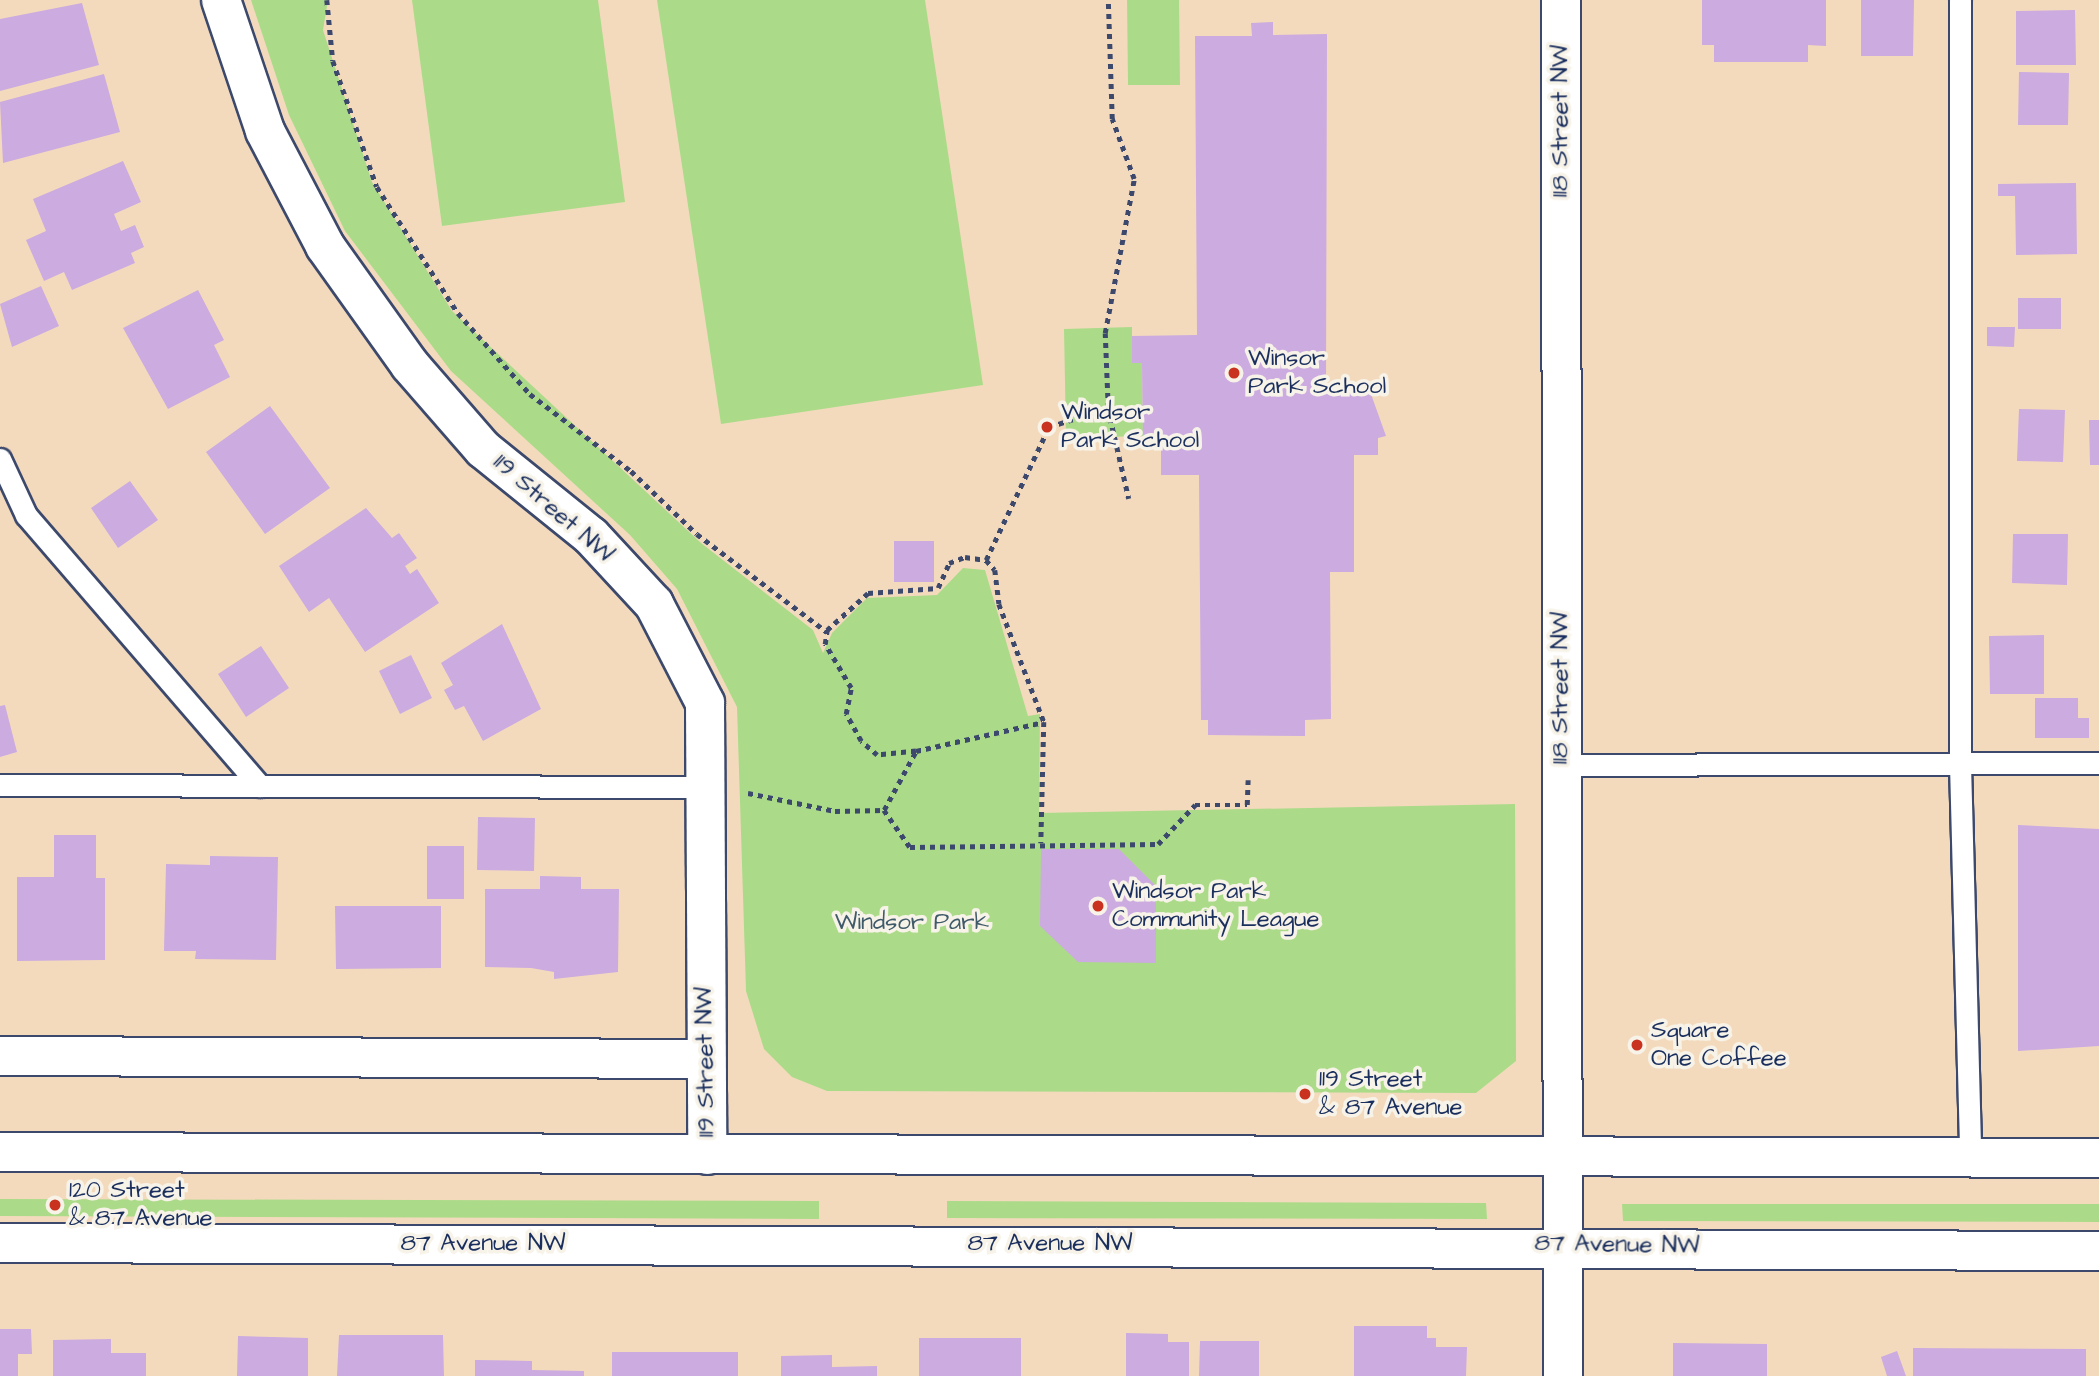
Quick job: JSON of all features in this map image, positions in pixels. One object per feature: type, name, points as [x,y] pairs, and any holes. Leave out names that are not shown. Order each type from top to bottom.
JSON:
[{"type":"street","name":"119 Street NW","points":[[221,0],[271,142],[325,246],[410,365],[483,449],[591,536],[654,604],[705,703],[707,1155]]},
{"type":"street","name":"118 Street NW","points":[[1560,0],[1563,1376]]},
{"type":"street","points":[[0,1056],[706,1059]]},
{"type":"street","points":[[0,1152],[2099,1158]]},
{"type":"street","name":"87 Avenue NW","points":[[0,1243],[1563,1245],[2099,1251]]},
{"type":"lane","points":[[1960,0],[1960,764],[1970,1158]]},
{"type":"lane","points":[[0,459],[26,515],[260,786]]},
{"type":"lane","points":[[1562,765],[2099,763]]},
{"type":"lane","points":[[0,785],[704,788]]},
{"type":"path","points":[[327,0],[333,61],[377,187],[458,313],[530,394],[631,471],[698,534],[827,632]]},
{"type":"path","points":[[1108,0],[1112,119],[1134,178],[1105,333],[1108,408],[1129,499]]},
{"type":"path","points":[[1041,843],[1044,722],[986,560],[1049,427],[1108,408]]},
{"type":"path","points":[[986,560],[949,563],[938,588],[868,593],[839,613],[827,632],[825,644],[851,688],[846,714],[861,741],[877,755],[916,751],[1044,722]]},
{"type":"path","points":[[884,810],[916,751]]},
{"type":"path","points":[[884,810],[909,847],[1041,843],[1158,844],[1195,805],[1247,805],[1248,780]]},
{"type":"path","points":[[704,788],[835,811],[884,810]]},
{"type":"green space","name":"Windsor Park","points":[[251,0],[328,0],[323,30],[372,182],[452,311],[701,543],[813,630],[823,653],[832,633],[867,598],[937,595],[963,568],[985,570],[1028,716],[1040,714],[1039,813],[1515,804],[1516,1061],[1476,1093],[827,1091],[792,1077],[764,1049],[746,991],[737,707],[677,589],[630,535],[451,371],[345,231],[289,115]]},
{"type":"green space","points":[[412,0],[598,0],[625,202],[442,226]]},
{"type":"green space","points":[[657,0],[925,0],[983,385],[721,424]]},
{"type":"green space","points":[[1127,0],[1179,0],[1180,85],[1128,85]]},
{"type":"green space","points":[[1132,327],[1132,363],[1142,363],[1143,436],[1066,438],[1064,329]]},
{"type":"green space","points":[[0,1199],[819,1201],[819,1219],[0,1216]]},
{"type":"green space","points":[[947,1201],[1486,1203],[1487,1219],[947,1218]]},
{"type":"green space","points":[[1622,1204],[2099,1204],[2099,1222],[1623,1221]]},
{"type":"building","points":[[1702,0],[1826,0],[1826,46],[1808,45],[1808,62],[1714,62],[1714,45],[1702,45]]},
{"type":"building","points":[[1861,0],[1914,0],[1913,56],[1861,56]]},
{"type":"building","points":[[82,3],[99,65],[0,91],[0,19]]},
{"type":"building","points":[[2075,10],[2076,65],[2016,65],[2016,11]]},
{"type":"building","name":"Winsor Park School","points":[[1273,22],[1273,35],[1327,34],[1326,392],[1367,383],[1386,436],[1378,438],[1378,455],[1354,455],[1354,572],[1330,572],[1331,719],[1305,720],[1305,736],[1208,735],[1208,720],[1201,720],[1199,475],[1161,475],[1161,447],[1143,447],[1142,363],[1132,363],[1132,336],[1197,335],[1195,36],[1252,36],[1251,23]]},
{"type":"building","points":[[2019,72],[2069,73],[2068,125],[2018,125]]},
{"type":"building","points":[[104,74],[120,132],[3,163],[0,102]]},
{"type":"building","points":[[123,161],[141,202],[114,214],[121,231],[135,225],[144,247],[131,253],[135,263],[72,290],[64,272],[44,281],[26,240],[46,231],[33,199]]},
{"type":"building","points":[[2076,183],[2077,254],[2016,255],[2015,196],[1998,196],[1998,184]]},
{"type":"building","points":[[41,286],[59,326],[12,347],[0,304]]},
{"type":"building","points":[[198,290],[224,340],[214,345],[230,377],[168,409],[123,328]]},
{"type":"building","points":[[2018,298],[2061,298],[2061,329],[2018,329]]},
{"type":"building","points":[[1987,327],[2015,327],[2014,347],[1987,346]]},
{"type":"building","points":[[270,406],[330,488],[265,534],[206,452]]},
{"type":"building","points":[[2019,409],[2065,410],[2063,462],[2017,461]]},
{"type":"building","points":[[2089,420],[2099,420],[2099,465],[2090,465]]},
{"type":"building","points":[[130,481],[158,520],[118,548],[91,508]]},
{"type":"building","points":[[366,508],[392,538],[399,533],[417,558],[405,566],[410,574],[417,569],[439,603],[365,652],[329,598],[309,612],[279,566]]},
{"type":"building","points":[[2013,534],[2068,534],[2067,585],[2012,583]]},
{"type":"building","points":[[894,541],[934,541],[934,582],[894,582]]},
{"type":"building","points":[[502,624],[541,709],[483,741],[464,706],[455,710],[444,690],[453,685],[441,663]]},
{"type":"building","points":[[2044,635],[2044,694],[1990,694],[1989,636]]},
{"type":"building","points":[[261,646],[289,688],[246,717],[218,674]]},
{"type":"building","points":[[411,655],[432,698],[400,714],[379,671]]},
{"type":"building","points":[[2035,698],[2078,698],[2078,718],[2089,718],[2089,738],[2035,738]]},
{"type":"building","points":[[5,705],[17,752],[0,757],[0,706]]},
{"type":"building","points":[[478,817],[535,818],[534,871],[477,870]]},
{"type":"building","points":[[2018,825],[2099,829],[2099,1046],[2018,1051]]},
{"type":"building","points":[[54,835],[96,835],[96,878],[105,878],[105,960],[17,961],[17,877],[54,877]]},
{"type":"building","points":[[427,846],[464,846],[464,899],[427,899]]},
{"type":"building","name":"Windsor Park Community League","points":[[1041,849],[1119,849],[1156,886],[1156,963],[1078,962],[1040,926]]},
{"type":"building","points":[[210,856],[278,857],[276,960],[195,959],[196,951],[164,951],[166,864],[210,865]]},
{"type":"building","points":[[540,876],[581,877],[581,889],[619,889],[618,972],[554,979],[554,972],[531,968],[485,967],[485,889],[540,889]]},
{"type":"building","points":[[335,906],[441,906],[441,968],[336,969]]},
{"type":"building","points":[[1354,1326],[1427,1326],[1427,1338],[1436,1338],[1436,1347],[1467,1347],[1466,1376],[1354,1376]]},
{"type":"building","points":[[0,1329],[31,1329],[32,1354],[18,1354],[18,1376],[0,1376]]},
{"type":"building","points":[[1126,1333],[1168,1334],[1168,1342],[1189,1342],[1189,1376],[1126,1376]]},
{"type":"building","points":[[339,1335],[443,1335],[444,1376],[337,1376]]},
{"type":"building","points":[[238,1336],[308,1338],[308,1376],[237,1376]]},
{"type":"building","points":[[919,1338],[1021,1338],[1021,1376],[919,1376]]},
{"type":"building","points":[[111,1339],[111,1353],[146,1353],[146,1376],[53,1376],[53,1340]]},
{"type":"building","points":[[1200,1341],[1259,1341],[1259,1376],[1199,1376]]},
{"type":"building","points":[[1673,1343],[1767,1344],[1767,1376],[1673,1376]]},
{"type":"building","points":[[1913,1348],[2086,1349],[2086,1376],[1913,1376]]},
{"type":"building","points":[[1897,1351],[1906,1376],[1887,1376],[1881,1357]]},
{"type":"building","points":[[612,1352],[738,1352],[738,1376],[612,1376]]},
{"type":"building","points":[[832,1355],[832,1367],[877,1366],[877,1376],[781,1376],[781,1356]]},
{"type":"building","points":[[475,1360],[532,1361],[532,1370],[584,1371],[584,1376],[475,1376]]},
{"type":"place","name":"Winsor Park School","points":[[1234,373]]},
{"type":"place","name":"Windsor Park School","points":[[1047,427]]},
{"type":"place","name":"Windsor Park Community League","points":[[1098,906]]},
{"type":"place","name":"Square One Coffee","points":[[1637,1045]]},
{"type":"place","name":"119 Street & 87 Avenue","points":[[1305,1094]]},
{"type":"place","name":"120 Street & 87 Avenue","points":[[55,1205]]}]
